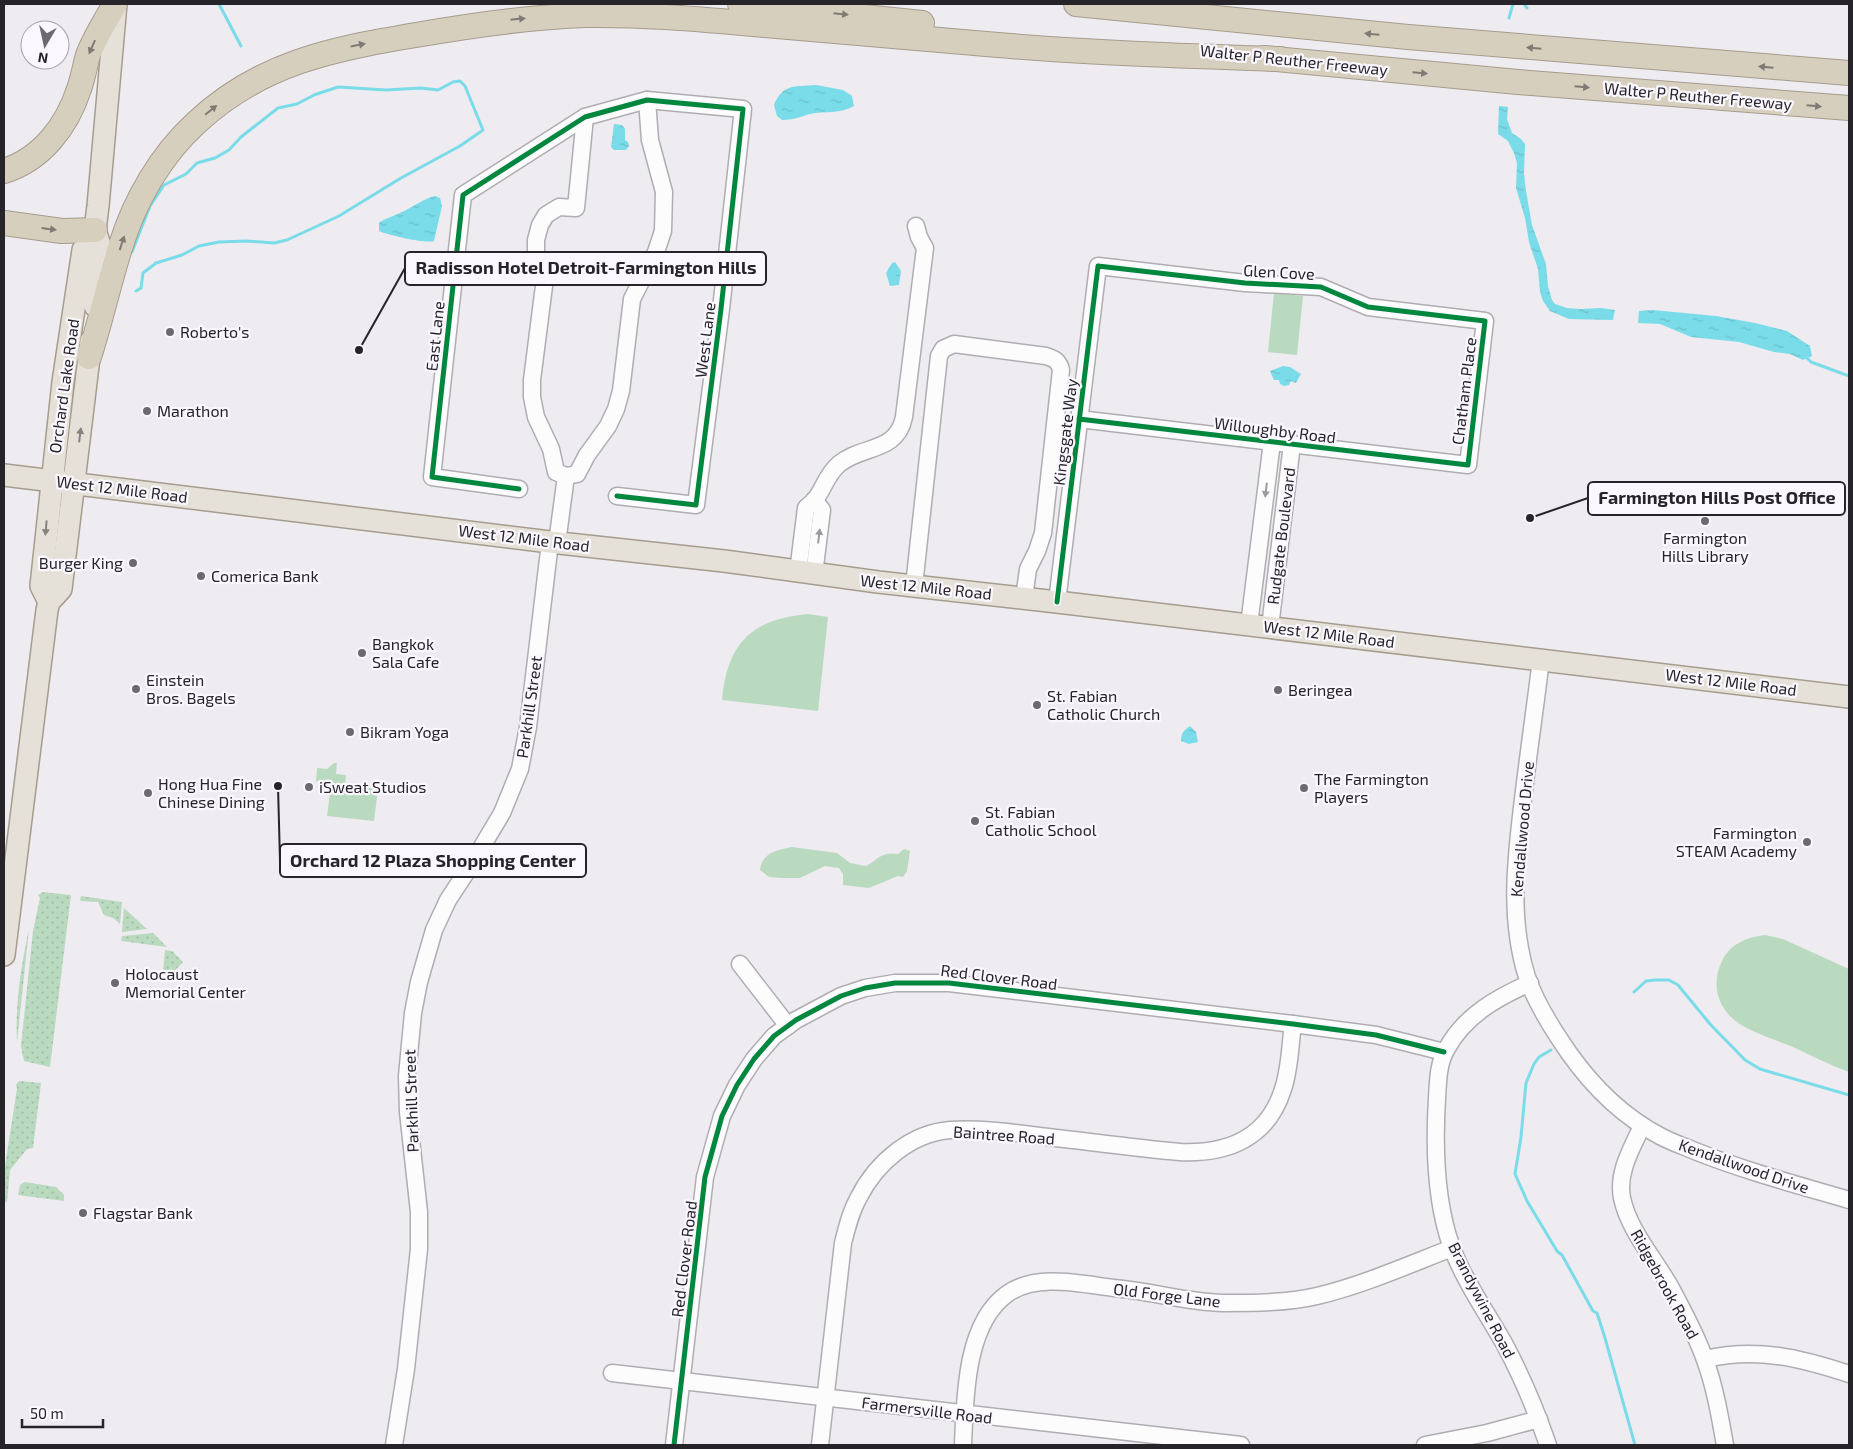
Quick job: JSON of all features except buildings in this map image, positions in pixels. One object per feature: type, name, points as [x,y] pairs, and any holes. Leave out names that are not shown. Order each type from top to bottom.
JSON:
[{"type":"highway","points":[[4,171],[18,167],[43,148],[62,127],[72,108],[94,42],[116,4]]},
{"type":"highway","name":"Walter P Reuther Freeway","points":[[740,4],[1518,82],[1849,108]]},
{"type":"highway","name":"Walter P Reuther Freeway","points":[[1076,4],[1499,45],[1849,73]]},
{"type":"highway","points":[[1189,4],[1267,24]]},
{"type":"highway","points":[[89,357],[122,242],[142,195],[171,150],[194,124],[228,96],[270,72],[318,54],[388,39],[489,23],[589,15],[665,17],[1056,50],[1280,59]]},
{"type":"highway","points":[[4,223],[62,231],[95,230]]},
{"type":"main road","name":"Orchard Lake Road","points":[[4,956],[49,602],[61,589],[103,254],[95,230],[116,4]]},
{"type":"main road","name":"Orchard Lake Road","points":[[49,602],[40,586],[63,382],[82,250],[95,230]]},
{"type":"main road","name":"West 12 Mile Road","points":[[4,475],[1849,697]]},
{"type":"street","name":"West Lane","points":[[615,108],[648,100],[744,109],[696,505],[617,496]]},
{"type":"street","points":[[586,117],[576,208],[559,207],[546,215],[540,224],[536,240],[536,259],[545,278],[532,380],[532,398],[536,417],[551,449],[556,472],[566,476],[577,474],[587,455],[608,426],[616,409],[632,299],[656,252],[663,231],[664,192],[650,140],[648,100]]},
{"type":"street","name":"East Lane","points":[[519,489],[432,477],[464,195],[586,117],[615,108]]},
{"type":"street","points":[[806,573],[806,508],[814,500],[830,473],[840,464],[852,456],[888,442],[901,431],[925,248],[916,226]]},
{"type":"street","name":"Glen Cove","points":[[1098,266],[1245,283],[1320,286],[1368,307],[1485,321]]},
{"type":"street","name":"Kingsgate Way","points":[[1058,602],[1098,266]]},
{"type":"street","name":"Chatham Place","points":[[1468,465],[1485,321]]},
{"type":"street","points":[[914,586],[938,356],[943,349],[954,344],[1046,356],[1056,359],[1062,370],[1043,533],[1028,569],[1024,598]]},
{"type":"street","name":"Willoughby Road","points":[[1079,419],[1468,465]]},
{"type":"street","name":"Rudgate Boulevard","points":[[1249,625],[1272,442]]},
{"type":"street","name":"Rudgate Boulevard","points":[[1270,627],[1292,444]]},
{"type":"street","name":"Parkhill Street","points":[[394,1445],[406,1369],[419,1249],[419,1212],[408,1112],[407,1076],[412,1013],[418,982],[434,930],[448,900],[502,813],[520,769],[528,727],[554,542],[566,476]]},
{"type":"street","name":"Kendallwood Drive","points":[[1541,659],[1518,840],[1515,882],[1516,918],[1521,951],[1530,983],[1543,1012],[1578,1065],[1600,1090],[1632,1120],[1661,1137],[1721,1162],[1849,1200]]},
{"type":"street","points":[[740,964],[788,1026]]},
{"type":"street","name":"Red Clover Road","points":[[674,1445],[705,1177],[722,1116],[737,1085],[759,1053],[774,1036],[841,996],[865,988],[895,983],[949,983],[1293,1024],[1376,1036],[1444,1052]]},
{"type":"street","name":"Brandywine Road","points":[[1530,983],[1502,996],[1482,1009],[1464,1024],[1444,1052],[1438,1078],[1436,1151],[1442,1213],[1452,1248],[1524,1383],[1548,1445]]},
{"type":"street","name":"Baintree Road","points":[[820,1445],[843,1243],[848,1222],[859,1196],[874,1174],[891,1156],[907,1144],[931,1134],[948,1130],[1007,1132],[1200,1153],[1236,1144],[1252,1136],[1267,1121],[1277,1107],[1287,1075],[1293,1024]]},
{"type":"street","name":"Ridgebrook Road","points":[[1642,1126],[1627,1157],[1621,1179],[1622,1197],[1627,1215],[1674,1293],[1705,1359],[1720,1414],[1725,1445]]},
{"type":"street","name":"Old Forge Lane","points":[[962,1445],[972,1351],[980,1330],[991,1311],[1005,1295],[1018,1287],[1041,1282],[1079,1284],[1221,1303],[1287,1300],[1315,1296],[1357,1285],[1452,1248]]},
{"type":"street","points":[[1705,1359],[1726,1354],[1790,1356],[1849,1374]]},
{"type":"street","name":"Farmersville Road","points":[[612,1373],[1241,1445]]},
{"type":"street","points":[[1424,1445],[1487,1433],[1539,1419]]},
{"type":"green space","points":[[1274,293],[1303,296],[1297,355],[1268,352]]},
{"type":"green space","points":[[808,614],[828,617],[818,711],[722,700],[730,663],[746,637],[757,628],[772,622]]},
{"type":"green space","points":[[334,763],[337,763],[336,774],[346,775],[345,785],[378,789],[374,821],[327,816],[330,793],[323,792],[324,782],[316,781],[317,768],[327,769]]},
{"type":"green space","points":[[792,847],[837,853],[850,863],[866,866],[884,855],[898,854],[904,849],[910,851],[907,871],[903,877],[898,876],[869,888],[843,885],[843,874],[839,868],[825,866],[800,878],[769,877],[760,870],[761,864],[767,856],[776,851]]},
{"type":"green space","points":[[43,892],[71,895],[50,1067],[24,1061],[21,1046],[33,931],[40,898],[38,895]]},
{"type":"green space","points":[[81,896],[122,902],[120,924],[113,918],[104,915],[98,902],[80,901]]},
{"type":"green space","points":[[124,908],[147,929],[122,932]]},
{"type":"green space","points":[[29,929],[17,1042],[19,985]]},
{"type":"green space","points":[[153,933],[167,947],[121,941],[122,936]]},
{"type":"green space","points":[[1765,935],[1783,939],[1849,969],[1849,1072],[1750,1030],[1735,1020],[1724,1009],[1718,996],[1717,975],[1725,955],[1740,942]]},
{"type":"green space","points":[[165,950],[172,951],[183,962],[172,974],[163,972]]},
{"type":"green space","points":[[20,1081],[41,1083],[33,1148],[27,1149],[10,1170],[7,1202],[4,1201],[5,1166],[17,1089],[16,1084]]},
{"type":"green space","points":[[25,1182],[56,1187],[64,1195],[64,1201],[18,1195],[20,1185]]},
{"type":"water","points":[[816,85],[843,90],[852,96],[854,106],[849,109],[782,120],[777,116],[774,105],[781,93],[796,86]]},
{"type":"water","points":[[1499,106],[1508,107],[1507,119],[1512,133],[1525,144],[1524,173],[1526,191],[1532,225],[1546,264],[1548,286],[1552,300],[1555,304],[1567,308],[1615,310],[1613,320],[1569,319],[1550,311],[1543,301],[1540,292],[1538,269],[1529,242],[1525,218],[1516,188],[1517,163],[1508,141],[1498,134]]},
{"type":"water","points":[[614,124],[622,125],[625,129],[625,140],[629,146],[626,150],[614,150],[611,147]]},
{"type":"water","points":[[435,196],[440,198],[442,206],[434,241],[407,239],[379,231],[379,223],[381,221]]},
{"type":"water","points":[[895,262],[901,271],[899,285],[890,286],[886,273],[892,263]]},
{"type":"water","points":[[1653,310],[1716,316],[1787,331],[1810,346],[1812,356],[1803,360],[1790,354],[1774,352],[1739,342],[1691,337],[1660,324],[1638,323],[1639,311]]},
{"type":"water","points":[[1283,366],[1290,367],[1301,374],[1296,383],[1291,381],[1289,385],[1284,386],[1280,384],[1279,380],[1274,380],[1270,371]]},
{"type":"water","points":[[1190,726],[1196,732],[1198,742],[1189,744],[1181,741],[1181,738],[1183,732]]},
{"type":"waterway","points":[[219,4],[241,46]]},
{"type":"waterway","points":[[1509,18],[1513,4]]},
{"type":"waterway","points":[[1524,4],[1527,8]]},
{"type":"waterway","points":[[132,252],[150,206],[164,185],[186,174],[197,163],[215,158],[229,150],[241,137],[278,108],[297,104],[314,95],[338,87],[386,90],[421,88],[438,90],[453,82],[460,81],[465,86],[483,130],[460,146],[401,178],[339,216],[287,240],[274,243],[219,242],[199,246],[182,255],[156,263],[143,273],[141,288],[136,291]]},
{"type":"waterway","points":[[1805,356],[1811,362],[1849,376]]},
{"type":"waterway","points":[[1634,992],[1646,981],[1669,980],[1678,985],[1710,1024],[1745,1060],[1760,1069],[1849,1095]]},
{"type":"waterway","points":[[1551,1050],[1539,1057],[1526,1083],[1521,1137],[1515,1174],[1527,1201],[1557,1251],[1562,1255],[1593,1311],[1597,1313],[1635,1445]]},
{"type":"cycle path","points":[[519,489],[432,477],[463,195],[585,117],[647,100],[743,109],[721,309],[696,505],[617,496]]},
{"type":"cycle path","points":[[1057,602],[1098,266],[1245,283],[1321,287],[1368,307],[1485,321],[1468,465],[1079,419]]},
{"type":"cycle path","points":[[674,1445],[705,1177],[722,1116],[737,1085],[754,1059],[774,1036],[796,1020],[841,996],[865,988],[895,983],[949,983],[1376,1035],[1444,1052]]},
{"type":"place","name":"Roberto's","points":[[170,332]]},
{"type":"place","name":"Radisson Hotel Detroit-Farmington Hills","points":[[359,350]]},
{"type":"place","name":"Marathon","points":[[147,411]]},
{"type":"place","name":"Farmington Hills Post Office","points":[[1530,518]]},
{"type":"place","name":"Farmington Hills Library","points":[[1705,521]]},
{"type":"place","name":"Burger King","points":[[133,563]]},
{"type":"place","name":"Comerica Bank","points":[[201,576]]},
{"type":"place","name":"Bangkok Sala Cafe","points":[[362,653]]},
{"type":"place","name":"Einstein Bros. Bagels","points":[[136,689]]},
{"type":"place","name":"Beringea","points":[[1278,690]]},
{"type":"place","name":"St. Fabian Catholic Church","points":[[1037,705]]},
{"type":"place","name":"Bikram Yoga","points":[[350,732]]},
{"type":"place","name":"Orchard 12 Plaza Shopping Center","points":[[278,786]]},
{"type":"place","name":"iSweat Studios","points":[[309,787]]},
{"type":"place","name":"The Farmington Players","points":[[1304,788]]},
{"type":"place","name":"Hong Hua Fine Chinese Dining","points":[[148,793]]},
{"type":"place","name":"St. Fabian Catholic School","points":[[975,821]]},
{"type":"place","name":"Farmington STEAM Academy","points":[[1807,842]]},
{"type":"place","name":"Holocaust Memorial Center","points":[[115,983]]},
{"type":"place","name":"Flagstar Bank","points":[[83,1213]]}]
